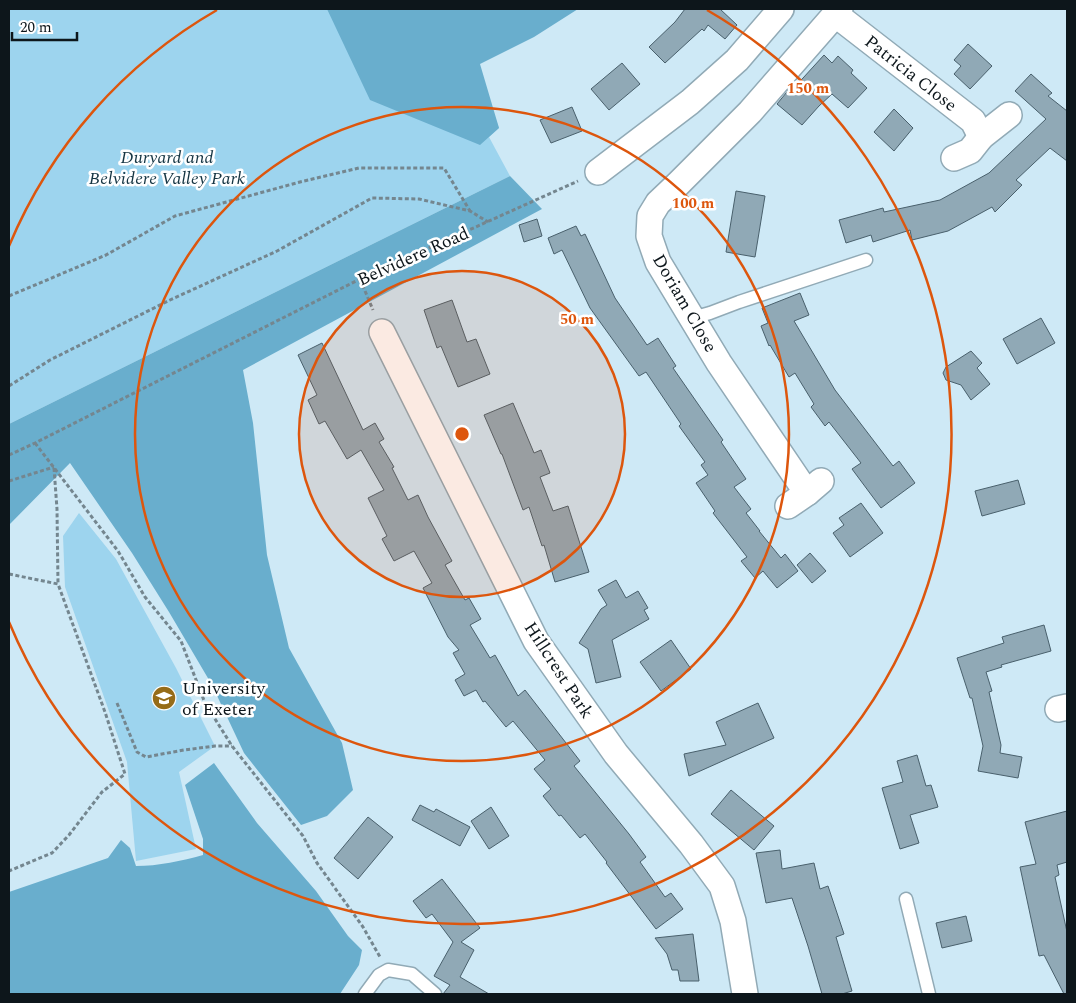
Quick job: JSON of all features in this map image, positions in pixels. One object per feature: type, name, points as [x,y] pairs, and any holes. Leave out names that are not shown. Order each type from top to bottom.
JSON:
[{"type":"street","points":[[598,172],[696,96],[737,60],[782,9]]},
{"type":"street","name":"Patricia Close","points":[[838,11],[973,121],[981,137]]},
{"type":"street","name":"Doriam Close","points":[[805,493],[719,363],[658,262],[649,236],[650,216],[658,203],[750,112],[838,11]]},
{"type":"street","points":[[954,158],[970,151],[981,137],[1009,116]]},
{"type":"street","name":"Hillcrest Park","points":[[382,332],[536,641],[616,754],[691,844],[722,886],[733,921],[745,994]]},
{"type":"lane","points":[[692,318],[866,260]]},
{"type":"lane","points":[[906,899],[929,994]]},
{"type":"lane","points":[[364,994],[379,975],[388,970],[412,974],[435,994]]},
{"type":"path","points":[[9,296],[106,255],[175,216],[359,168],[444,168],[470,211]]},
{"type":"path","name":"Belvidere Road","points":[[9,455],[360,279],[598,172]]},
{"type":"path","points":[[9,386],[50,360],[170,300],[277,251],[372,198],[419,199],[470,211],[489,222]]},
{"type":"path","points":[[360,279],[382,332]]},
{"type":"path","points":[[35,443],[118,550],[145,597],[181,641],[206,704],[232,746],[303,836],[317,863],[362,927],[388,970]]},
{"type":"path","points":[[9,481],[54,467]]},
{"type":"path","points":[[9,871],[52,853],[69,835],[102,792],[125,774],[105,712],[58,584],[57,509],[54,467]]},
{"type":"path","points":[[9,574],[58,584]]},
{"type":"path","points":[[117,703],[137,752],[146,757],[215,746],[232,746]]},
{"type":"green space","name":"Duryard and Belvidere Valley Park","points":[[9,9],[456,9],[499,128],[489,137],[510,176],[9,424]]},
{"type":"green space","points":[[79,513],[116,559],[176,668],[215,746],[179,772],[196,849],[136,861],[127,762],[65,587],[63,536]]},
{"type":"shaded area","points":[[327,9],[578,9],[534,37],[480,64],[499,128],[480,145],[370,100]]},
{"type":"shaded area","points":[[510,176],[542,209],[243,370],[253,423],[267,555],[289,648],[342,743],[353,790],[327,816],[301,825],[244,753],[212,685],[169,612],[132,553],[70,463],[9,525],[9,424]]},
{"type":"shaded area","points":[[214,763],[257,823],[316,891],[348,936],[362,950],[359,965],[340,994],[9,994],[9,892],[108,858],[121,840],[130,848],[136,866],[170,863],[203,855],[203,839],[185,785]]},
{"type":"building","points":[[685,9],[720,9],[737,25],[725,39],[708,25],[704,31],[702,29],[665,63],[649,47],[675,22]]},
{"type":"building","points":[[968,44],[992,66],[970,89],[954,74],[961,66],[954,60]]},
{"type":"building","points":[[824,55],[832,63],[838,56],[853,70],[851,73],[867,88],[848,108],[832,94],[802,125],[777,104],[791,87],[793,89]]},
{"type":"building","points":[[622,63],[640,84],[609,110],[591,89]]},
{"type":"building","points":[[1031,74],[1052,93],[1048,96],[1067,111],[1067,161],[1050,148],[1016,180],[1022,185],[995,212],[992,207],[948,231],[912,240],[910,230],[873,242],[871,235],[846,243],[839,220],[883,208],[884,212],[940,200],[989,173],[1046,119],[1015,91]]},
{"type":"building","points":[[572,107],[582,131],[551,143],[540,120]]},
{"type":"building","points":[[894,109],[913,128],[894,151],[874,132]]},
{"type":"building","points":[[736,191],[765,196],[755,257],[726,252]]},
{"type":"building","points":[[537,219],[542,236],[524,242],[519,225]]},
{"type":"building","points":[[576,226],[581,236],[585,234],[615,298],[647,345],[658,338],[676,366],[673,368],[723,440],[721,442],[746,479],[734,487],[751,509],[746,513],[781,558],[785,554],[798,571],[777,588],[763,571],[755,578],[741,561],[747,557],[713,513],[715,511],[696,483],[708,475],[701,465],[705,462],[679,426],[681,424],[646,372],[639,376],[590,308],[562,250],[554,254],[548,238]]},
{"type":"building","points":[[800,293],[809,315],[794,321],[835,390],[893,466],[899,461],[915,483],[881,508],[852,469],[861,463],[829,422],[825,426],[811,407],[814,404],[795,373],[789,377],[769,346],[761,326],[768,323],[762,308]]},
{"type":"building","points":[[452,300],[467,342],[476,339],[490,374],[458,387],[441,346],[437,348],[424,310]]},
{"type":"building","points":[[1041,318],[1055,343],[1017,364],[1003,339]]},
{"type":"building","points":[[322,343],[363,430],[375,423],[384,439],[379,442],[394,467],[392,468],[408,500],[418,495],[452,561],[445,565],[465,600],[469,598],[481,619],[470,625],[490,658],[495,655],[518,696],[525,690],[580,761],[574,766],[646,857],[640,862],[665,897],[671,893],[683,909],[656,929],[585,834],[580,838],[543,796],[551,789],[534,769],[545,760],[532,744],[513,721],[506,727],[485,701],[483,702],[476,690],[464,696],[455,680],[465,674],[453,653],[459,650],[448,637],[423,588],[432,583],[414,551],[394,561],[382,539],[387,536],[368,498],[384,490],[361,450],[347,459],[325,421],[319,424],[308,400],[317,395],[298,355]]},
{"type":"building","points":[[971,351],[982,363],[977,368],[990,384],[971,400],[961,385],[946,380],[943,373],[946,367]]},
{"type":"building","points":[[513,403],[534,453],[541,450],[550,473],[540,477],[553,511],[568,506],[589,572],[555,582],[544,545],[542,546],[529,507],[523,510],[502,454],[484,415]]},
{"type":"building","points":[[1018,480],[1025,504],[982,516],[975,491]]},
{"type":"building","points":[[861,503],[883,533],[850,557],[833,533],[844,525],[839,518]]},
{"type":"building","points":[[810,553],[826,571],[812,583],[797,565]]},
{"type":"building","points":[[616,580],[626,598],[638,591],[648,608],[644,610],[649,619],[612,640],[621,677],[596,683],[588,649],[579,643],[601,609],[607,605],[598,590]]},
{"type":"building","points":[[1044,625],[1051,651],[1001,665],[1002,667],[986,672],[992,691],[989,692],[1001,745],[1000,753],[1022,757],[1018,778],[978,771],[983,746],[972,698],[970,698],[957,658],[1004,643],[1002,637]]},
{"type":"building","points":[[671,640],[691,669],[661,691],[640,662]]},
{"type":"building","points":[[758,703],[774,738],[689,776],[684,754],[726,745],[716,722]]},
{"type":"building","points":[[917,755],[926,786],[931,785],[938,807],[910,815],[919,843],[900,849],[882,788],[903,782],[897,761]]},
{"type":"building","points":[[731,790],[774,826],[754,850],[711,814]]},
{"type":"building","points":[[420,805],[434,812],[436,809],[470,827],[460,846],[412,820]]},
{"type":"building","points":[[491,807],[509,836],[489,849],[471,821]]},
{"type":"building","points":[[1067,811],[1067,862],[1057,865],[1059,875],[1055,877],[1067,932],[1067,994],[1064,994],[1044,955],[1039,956],[1020,867],[1036,864],[1025,822]]},
{"type":"building","points":[[368,817],[393,837],[358,879],[334,858]]},
{"type":"building","points":[[780,850],[782,869],[814,863],[820,889],[828,886],[844,934],[836,937],[852,991],[842,994],[822,994],[792,898],[766,903],[756,853]]},
{"type":"building","points":[[442,879],[480,928],[461,942],[474,950],[460,977],[489,994],[443,994],[450,985],[434,976],[453,942],[432,914],[426,918],[413,901]]},
{"type":"building","points":[[966,916],[972,941],[942,948],[936,923]]},
{"type":"building","points":[[693,934],[699,981],[680,981],[678,970],[672,970],[667,954],[655,938]]},
{"type":"place","name":"University of Exeter","points":[[164,698]]}]
